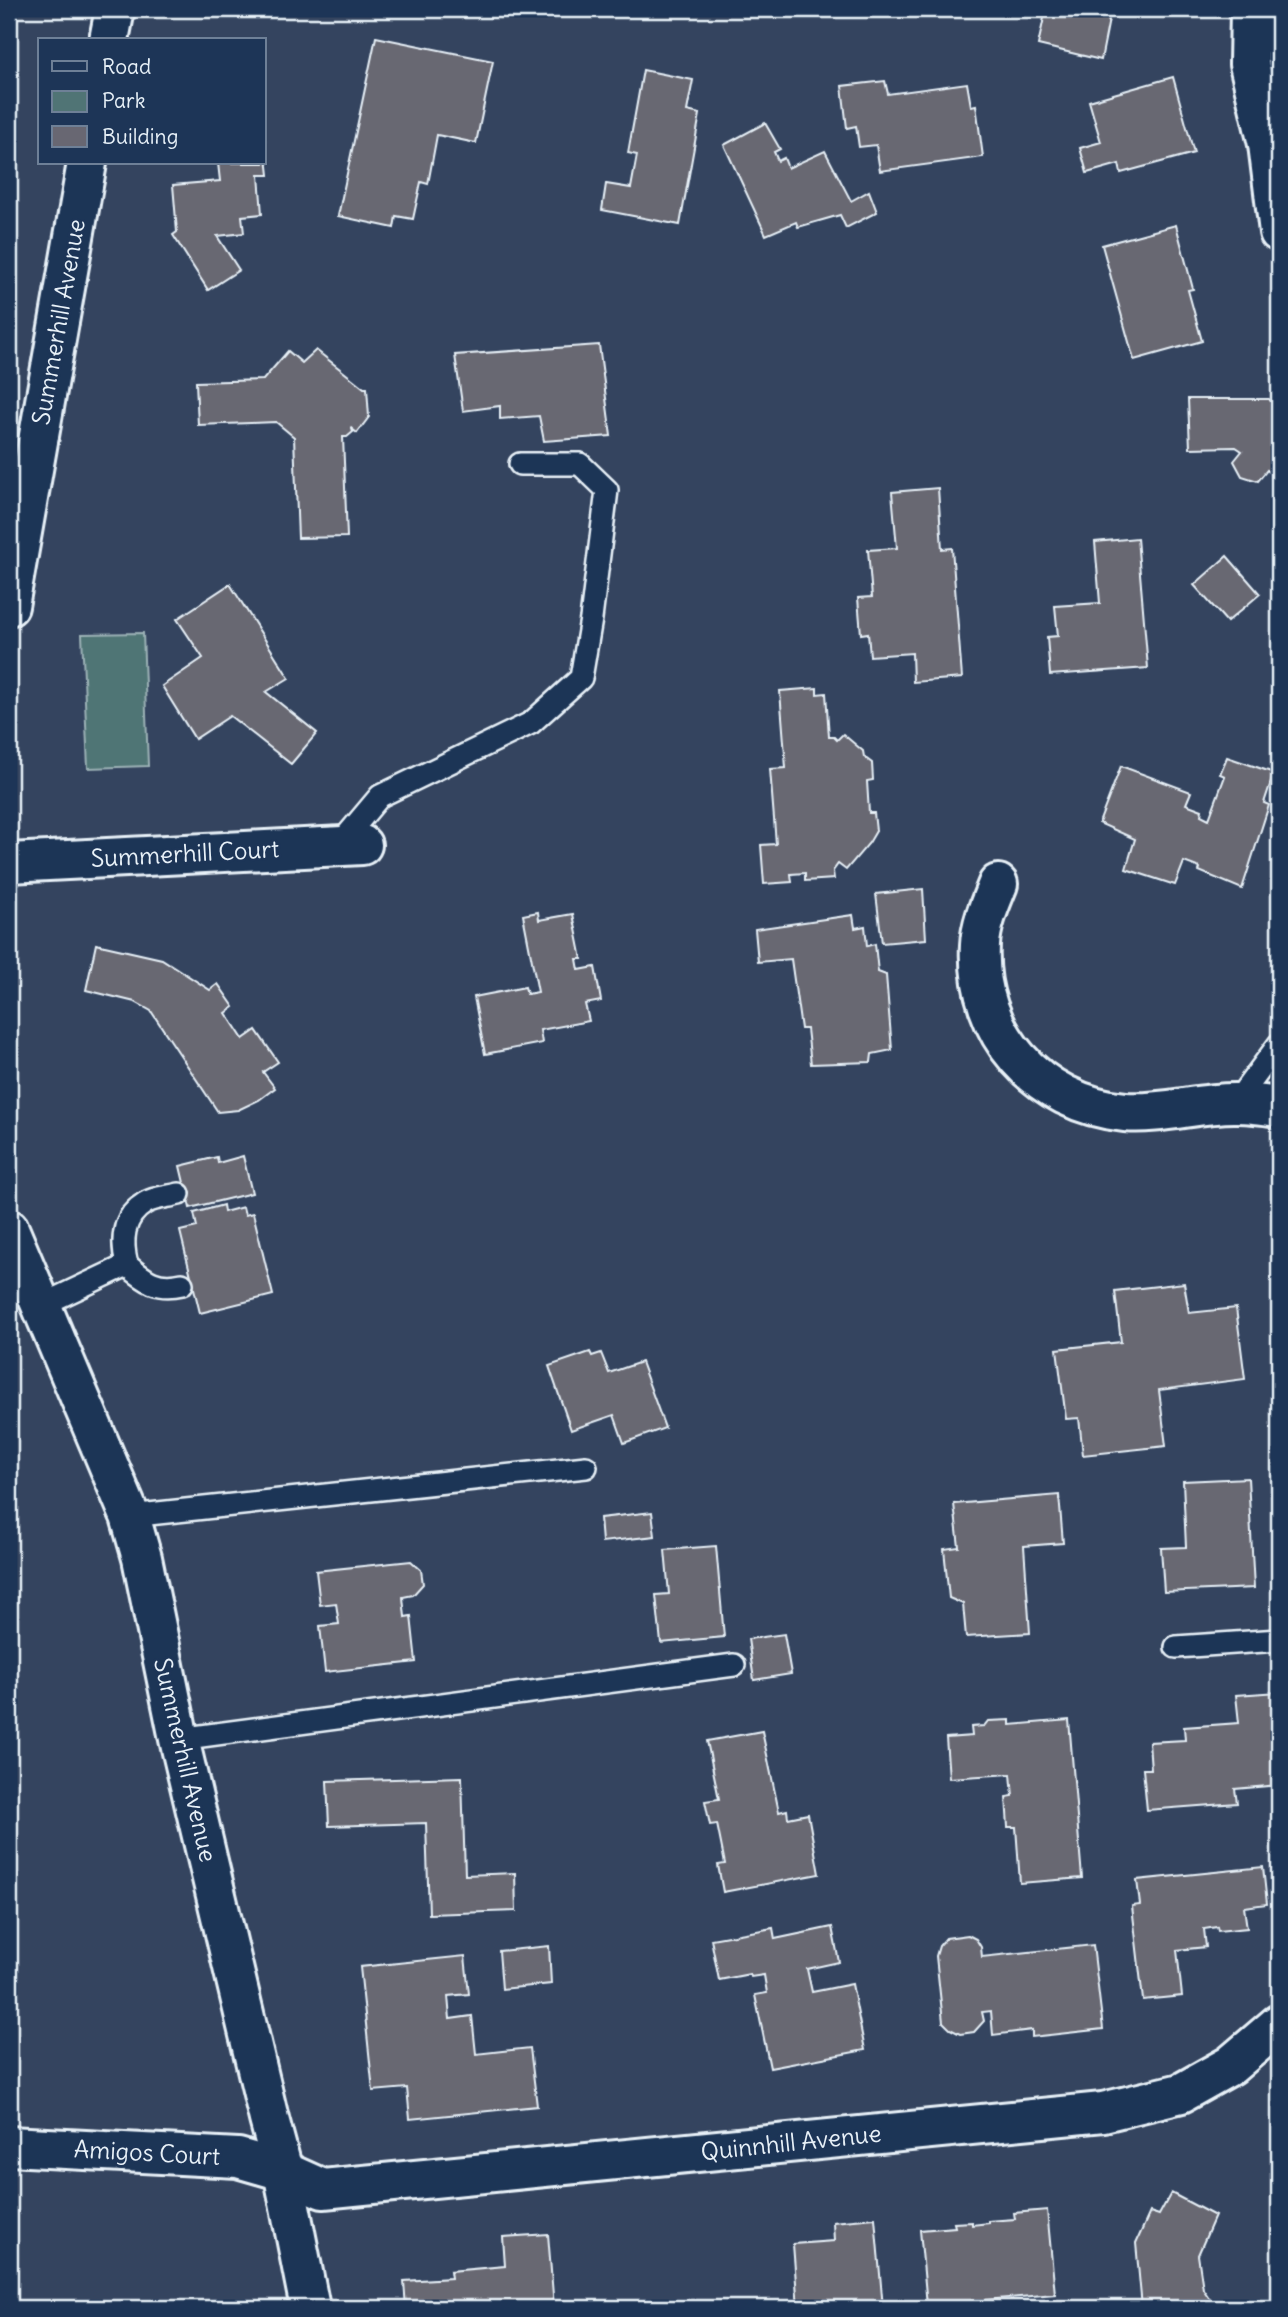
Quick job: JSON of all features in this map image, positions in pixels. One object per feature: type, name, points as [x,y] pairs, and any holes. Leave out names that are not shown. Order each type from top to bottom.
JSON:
[{"type":"street","points":[[109,38],[115,9]]},
{"type":"street","points":[[1250,9],[1249,64],[1268,144],[1279,232]]},
{"type":"street","name":"Summerhill Avenue","points":[[9,606],[88,164]]},
{"type":"street","name":"Summerhill Court","points":[[9,863],[350,845]]},
{"type":"street","points":[[998,884],[986,913],[980,944],[981,975],[987,1005],[1000,1034],[1018,1059],[1041,1081],[1068,1097],[1097,1107],[1127,1112],[1236,1102],[1279,1107]]},
{"type":"street","name":"Summerhill Avenue","points":[[9,1229],[130,1516],[142,1558],[179,1739],[283,2171],[310,2308]]},
{"type":"street","name":"Quinnhill Avenue","points":[[283,2171],[323,2189],[1103,2112],[1181,2093],[1231,2065],[1279,2024]]},
{"type":"street","name":"Amigos Court","points":[[9,2146],[238,2158],[283,2171]]},
{"type":"lane","points":[[350,845],[380,796],[531,723],[581,678],[607,490],[580,464],[520,464]]},
{"type":"lane","points":[[1236,1102],[1279,1044]]},
{"type":"lane","points":[[179,1194],[145,1203],[131,1218],[122,1239],[127,1265],[140,1276],[156,1285],[167,1287],[182,1284]]},
{"type":"lane","points":[[41,1305],[127,1265]]},
{"type":"lane","points":[[130,1516],[586,1467]]},
{"type":"lane","points":[[1176,1647],[1279,1640]]},
{"type":"lane","points":[[179,1739],[734,1665]]},
{"type":"green space","points":[[143,633],[148,766],[88,768],[82,634]]},
{"type":"building","points":[[1055,9],[1111,9],[1101,60],[1038,45],[1045,13],[1053,15]]},
{"type":"building","points":[[376,37],[493,61],[476,143],[437,135],[428,184],[421,182],[413,219],[396,216],[394,228],[338,216]]},
{"type":"building","points":[[643,70],[693,80],[687,111],[700,114],[680,225],[602,210],[606,184],[631,188],[637,155],[628,153]]},
{"type":"building","points":[[1173,77],[1194,153],[1121,173],[1119,164],[1087,173],[1080,148],[1101,142],[1089,101]]},
{"type":"building","points":[[885,81],[888,94],[967,83],[971,106],[976,105],[983,157],[880,171],[876,145],[859,147],[856,126],[847,128],[842,86]]},
{"type":"building","points":[[765,123],[780,149],[774,152],[778,161],[784,158],[788,168],[825,151],[851,201],[869,191],[877,212],[846,228],[840,215],[798,227],[796,222],[766,235],[724,145]]},
{"type":"building","points":[[266,148],[269,175],[259,175],[262,214],[242,216],[244,233],[217,236],[239,270],[208,290],[173,235],[177,232],[173,185],[220,181],[218,164],[266,164]]},
{"type":"building","points":[[1176,225],[1193,289],[1188,290],[1202,341],[1134,360],[1102,245]]},
{"type":"building","points":[[599,345],[611,436],[544,441],[539,416],[500,419],[500,406],[463,411],[455,355]]},
{"type":"building","points":[[316,350],[367,388],[369,417],[357,433],[352,429],[353,432],[343,437],[347,537],[298,538],[294,437],[276,422],[198,425],[196,382],[263,380],[288,351],[302,363]]},
{"type":"building","points":[[1188,399],[1269,399],[1279,408],[1279,480],[1267,470],[1258,481],[1242,476],[1234,461],[1242,451],[1236,447],[1190,448]]},
{"type":"building","points":[[938,488],[942,549],[952,548],[962,678],[913,682],[912,653],[870,656],[868,633],[861,634],[858,598],[872,597],[868,550],[897,548],[892,492]]},
{"type":"building","points":[[1137,538],[1148,668],[1050,675],[1047,637],[1058,636],[1055,606],[1100,603],[1095,542]]},
{"type":"building","points":[[1227,556],[1260,594],[1227,622],[1194,585]]},
{"type":"building","points":[[230,584],[289,678],[266,692],[317,733],[291,764],[230,716],[195,739],[162,686],[203,658],[177,619]]},
{"type":"building","points":[[817,688],[817,694],[826,693],[829,737],[837,740],[843,734],[863,751],[864,757],[872,763],[873,780],[867,781],[869,813],[874,813],[876,831],[846,870],[838,864],[833,871],[834,879],[805,881],[805,873],[791,874],[792,882],[764,884],[761,845],[776,844],[770,769],[786,768],[780,691]]},
{"type":"building","points":[[1227,757],[1274,773],[1264,803],[1269,805],[1242,889],[1184,862],[1175,885],[1126,869],[1135,839],[1099,823],[1121,766],[1191,792],[1186,804],[1202,810],[1201,815],[1209,819],[1225,776],[1220,774]]},
{"type":"building","points":[[923,889],[926,939],[882,943],[876,894]]},
{"type":"building","points":[[538,912],[539,920],[573,914],[582,959],[577,959],[579,970],[595,967],[601,1001],[585,1004],[589,1021],[540,1030],[542,1043],[485,1054],[474,997],[525,987],[527,994],[538,992],[523,915]]},
{"type":"building","points":[[853,915],[855,928],[865,926],[867,946],[875,944],[878,972],[886,975],[892,1050],[872,1054],[871,1062],[811,1064],[807,1029],[801,1029],[791,959],[758,962],[755,929]]},
{"type":"building","points":[[96,944],[162,959],[210,990],[218,984],[234,1007],[226,1013],[243,1039],[256,1030],[278,1062],[263,1072],[275,1088],[259,1100],[238,1110],[218,1112],[151,1011],[135,1002],[86,990]]},
{"type":"building","points":[[243,1156],[252,1193],[190,1208],[180,1166],[217,1157],[218,1163]]},
{"type":"building","points":[[223,1205],[224,1212],[243,1207],[245,1215],[253,1213],[273,1295],[200,1313],[180,1231],[197,1227],[194,1213]]},
{"type":"building","points":[[1184,1283],[1189,1313],[1236,1308],[1245,1379],[1159,1390],[1166,1446],[1083,1455],[1079,1418],[1066,1419],[1057,1349],[1121,1342],[1115,1291]]},
{"type":"building","points":[[590,1352],[592,1356],[601,1353],[609,1373],[641,1362],[665,1428],[624,1443],[614,1415],[571,1430],[549,1366]]},
{"type":"building","points":[[1248,1478],[1254,1588],[1164,1592],[1161,1548],[1186,1547],[1183,1481]]},
{"type":"building","points":[[1059,1495],[1063,1543],[1024,1546],[1030,1633],[966,1637],[963,1604],[949,1598],[944,1549],[959,1547],[954,1504]]},
{"type":"building","points":[[652,1512],[655,1536],[602,1542],[600,1518]]},
{"type":"building","points":[[716,1546],[724,1637],[661,1643],[656,1595],[669,1594],[665,1550]]},
{"type":"building","points":[[411,1561],[421,1570],[423,1584],[413,1595],[403,1597],[405,1617],[411,1616],[416,1662],[325,1672],[320,1626],[339,1624],[336,1603],[320,1605],[316,1571]]},
{"type":"building","points":[[784,1634],[791,1674],[754,1680],[748,1639]]},
{"type":"building","points":[[1279,1692],[1279,1785],[1235,1789],[1237,1803],[1147,1810],[1143,1769],[1151,1769],[1149,1742],[1185,1740],[1184,1727],[1239,1723],[1236,1695]]},
{"type":"building","points":[[1010,1720],[1010,1725],[1069,1720],[1082,1878],[1020,1883],[1016,1827],[1008,1827],[1006,1797],[1013,1796],[1011,1774],[949,1778],[946,1738],[972,1736],[971,1727],[984,1726],[988,1721]]},
{"type":"building","points":[[762,1731],[779,1812],[787,1810],[788,1818],[808,1814],[819,1874],[723,1892],[718,1865],[725,1864],[717,1824],[710,1825],[705,1801],[719,1799],[707,1741]]},
{"type":"building","points":[[462,1777],[465,1875],[515,1873],[516,1911],[429,1914],[426,1823],[329,1826],[327,1781]]},
{"type":"building","points":[[1263,1867],[1267,1904],[1244,1907],[1247,1928],[1218,1931],[1217,1927],[1204,1929],[1206,1947],[1177,1950],[1182,1996],[1143,2000],[1132,1906],[1140,1905],[1137,1880]]},
{"type":"building","points":[[832,1927],[839,1962],[807,1969],[812,1992],[852,1984],[865,2050],[770,2068],[755,1995],[767,1993],[764,1975],[751,1977],[750,1974],[719,1980],[711,1939],[773,1928],[775,1939]]},
{"type":"building","points":[[968,1935],[976,1939],[981,1947],[982,1957],[1093,1945],[1103,2029],[1032,2037],[1032,2030],[993,2035],[991,2011],[982,2012],[984,2021],[974,2032],[960,2034],[950,2029],[943,2022],[936,1956],[939,1946],[946,1938]]},
{"type":"building","points":[[549,1946],[551,1984],[502,1989],[499,1951]]},
{"type":"building","points":[[465,1956],[469,1994],[448,1996],[450,2019],[472,2016],[476,2054],[530,2048],[537,2106],[410,2119],[407,2088],[373,2091],[360,1967]]},
{"type":"building","points":[[1171,2193],[1215,2216],[1198,2255],[1203,2289],[1216,2308],[1142,2308],[1136,2243],[1150,2212],[1159,2215]]},
{"type":"building","points":[[1047,2210],[1055,2294],[927,2305],[920,2230],[955,2227],[954,2223],[972,2222],[972,2225],[1015,2219],[1014,2213]]},
{"type":"building","points":[[875,2218],[883,2308],[798,2308],[793,2244],[834,2241],[833,2222]]},
{"type":"building","points":[[548,2234],[554,2308],[406,2308],[404,2281],[451,2278],[450,2271],[505,2266],[503,2237]]}]
